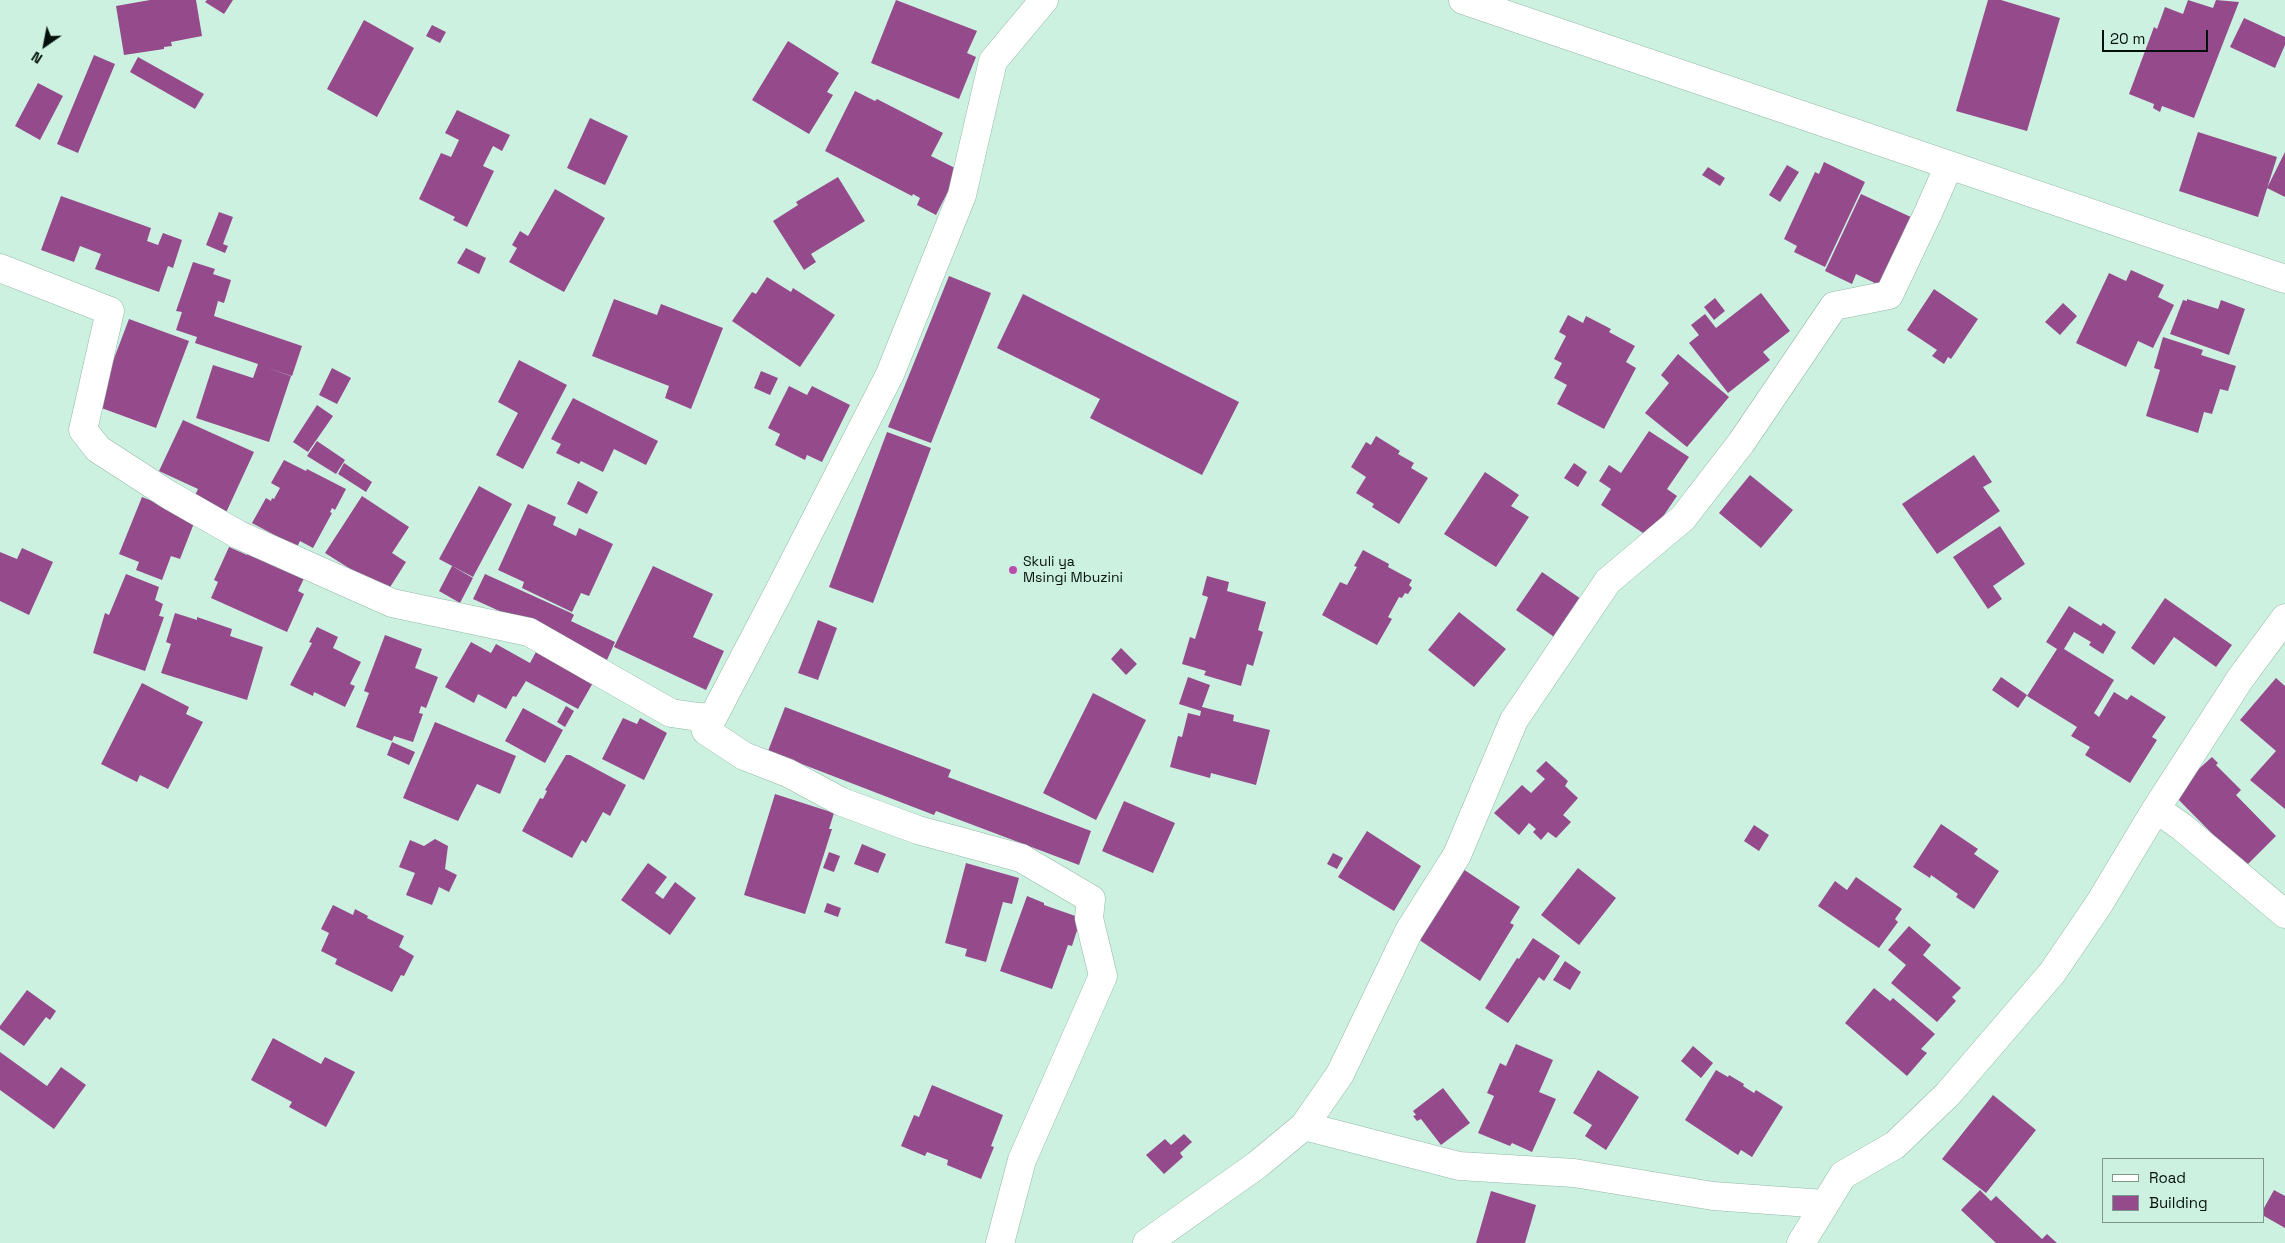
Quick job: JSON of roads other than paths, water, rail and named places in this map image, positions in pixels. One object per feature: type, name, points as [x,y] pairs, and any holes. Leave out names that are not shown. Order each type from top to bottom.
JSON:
[{"type":"street","points":[[0,268],[110,311],[83,430],[98,449],[169,495],[239,534],[392,603],[529,632],[671,713],[712,719],[890,374],[962,195],[993,61],[1044,0]]},
{"type":"street","points":[[1465,0],[2285,279]]},
{"type":"street","points":[[1147,1243],[1257,1165],[1304,1126],[1340,1074],[1409,931],[1457,854],[1514,720],[1608,581],[1683,518],[1741,443],[1834,306],[1888,295],[1949,165]]},
{"type":"street","points":[[1801,1243],[1843,1175],[1895,1145],[1948,1094],[2008,1026],[2052,972],[2099,904],[2156,809],[2240,679],[2285,618]]},
{"type":"street","points":[[702,718],[706,731],[744,756],[788,773],[842,802],[918,830],[1021,858],[1092,899],[1089,918],[1103,976],[1022,1160],[1000,1243]]},
{"type":"street","points":[[2156,809],[2182,827],[2285,914]]},
{"type":"street","points":[[1304,1126],[1459,1166],[1574,1173],[1713,1196],[1824,1204]]},
{"type":"place","name":"Skuli ya Msingi Mbuzini","points":[[1013,570]]}]
